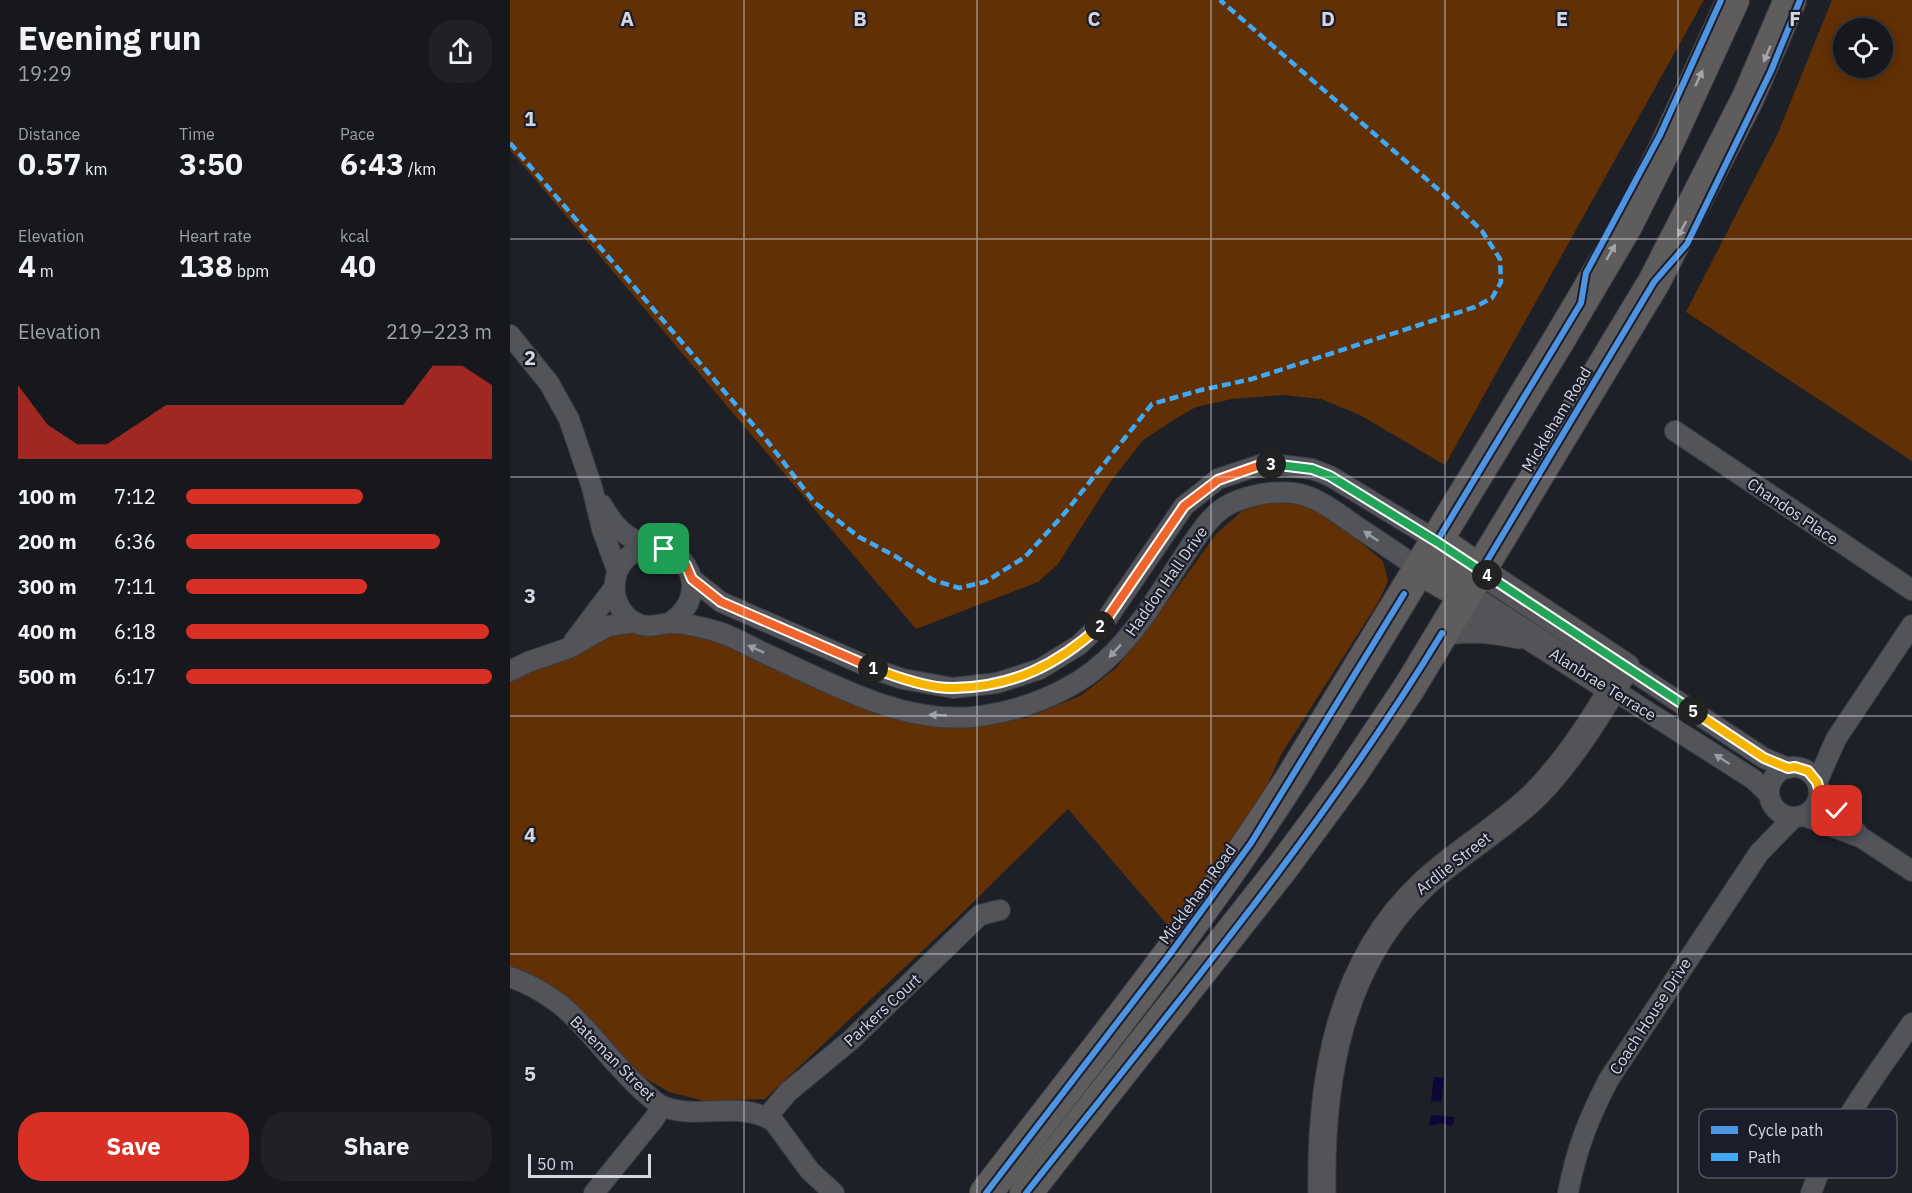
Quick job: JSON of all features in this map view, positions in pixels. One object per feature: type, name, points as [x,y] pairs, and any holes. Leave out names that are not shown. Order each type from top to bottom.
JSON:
[{"type":"main road","name":"Mickleham Road","points":[[986,1193],[1170,954],[1251,843],[1437,542],[1626,226],[1672,134],[1733,0]]},
{"type":"main road","name":"Mickleham Road","points":[[1026,1193],[1296,849],[1350,776],[1409,688],[1654,282],[1748,98],[1790,0]]},
{"type":"main road","points":[[1437,542],[1473,583]]},
{"type":"main road","points":[[1420,569],[1473,583]]},
{"type":"street","points":[[510,335],[549,383],[569,419],[592,487],[616,579],[616,602],[634,622],[644,625],[658,626],[679,617],[688,606],[693,593],[692,579],[686,565],[676,555],[664,549],[650,547],[628,538],[613,524],[592,487]]},
{"type":"street","name":"Chandos Place","points":[[1675,432],[1912,590]]},
{"type":"street","name":"Haddon Hall Drive","points":[[692,579],[721,602],[876,669],[903,679],[953,688],[998,683],[1040,669],[1079,645],[1108,617],[1184,506],[1218,480],[1266,463],[1312,469],[1330,476],[1437,542]]},
{"type":"street","name":"Haddon Hall Drive","points":[[671,622],[714,630],[857,695],[905,712],[931,716],[972,717],[1023,707],[1068,688],[1105,662],[1135,630],[1206,524],[1223,508],[1238,501],[1267,494],[1296,493],[1323,504],[1420,569]]},
{"type":"street","points":[[569,648],[616,579],[625,559],[637,551],[650,547]]},
{"type":"street","name":"Alanbrae Terrace","points":[[1473,583],[1529,637],[1619,678],[1764,758],[1795,768]]},
{"type":"street","name":"Alanbrae Terrace","points":[[1473,583],[1619,678],[1753,779],[1786,809],[1862,838],[1912,871]]},
{"type":"street","points":[[510,671],[528,662],[569,648],[608,626],[634,622]]},
{"type":"street","points":[[1836,739],[1795,768],[1774,777],[1786,809],[1815,806],[1836,739],[1912,625]]},
{"type":"street","points":[[1442,633],[1461,629],[1504,632],[1529,637]]},
{"type":"street","name":"Ardlie Street","points":[[1322,1193],[1327,1095],[1340,1026],[1352,989],[1378,937],[1409,898],[1426,881],[1513,816],[1539,791],[1563,761],[1619,678]]},
{"type":"street","points":[[1795,768],[1808,771],[1819,788]]},
{"type":"street","name":"Alanbrae Terrace","points":[[1819,788],[1862,838]]},
{"type":"street","name":"Coach House Drive","points":[[1568,1193],[1577,1153],[1590,1116],[1609,1079],[1760,853],[1786,809]]},
{"type":"street","name":"Parkers Court","points":[[767,1117],[788,1092],[851,1040],[981,915],[1000,909]]},
{"type":"street","name":"Bateman Street","points":[[510,977],[552,998],[582,1026],[632,1081],[662,1106],[698,1113],[748,1110],[767,1117]]},
{"type":"street","points":[[1853,1109],[1912,1023]]},
{"type":"street","points":[[594,1193],[662,1106]]},
{"type":"street","points":[[767,1117],[774,1122],[810,1171],[834,1193]]},
{"type":"street","points":[[1811,1193],[1816,1178]]},
{"type":"shaded area","points":[[510,0],[1704,0],[1445,465],[1360,415],[1321,399],[1283,395],[1232,399],[1196,407],[1143,440],[1109,484],[1058,564],[1038,582],[916,629],[510,150]]},
{"type":"shaded area","points":[[1832,0],[1912,0],[1912,461],[1686,312],[1778,133]]},
{"type":"shaded area","points":[[1270,501],[1299,502],[1322,510],[1383,561],[1388,581],[1379,601],[1282,753],[1246,831],[1170,928],[1068,809],[955,920],[765,1099],[705,1101],[669,1092],[638,1074],[561,993],[510,966],[510,680],[576,655],[612,636],[634,632],[672,632],[715,636],[970,724],[1026,718],[1080,696],[1116,668],[1216,534],[1242,511]]},
{"type":"shaded area","points":[[1434,1077],[1444,1078],[1441,1102],[1431,1101]]},
{"type":"shaded area","points":[[1431,1115],[1454,1117],[1454,1123],[1451,1126],[1440,1123],[1431,1126],[1429,1124]]},
{"type":"marked path","points":[[510,143],[768,442],[814,502],[859,537],[933,580],[959,588],[985,582],[1025,557],[1064,514],[1152,404],[1252,379],[1475,307],[1492,298],[1501,282],[1500,259],[1482,231],[1447,197],[1220,0]]},
{"type":"cycle path","points":[[1437,541],[1581,303],[1586,273],[1660,135],[1721,0]]},
{"type":"cycle path","points":[[1481,571],[1654,282],[1687,244],[1771,71],[1800,0]]},
{"type":"cycle path","points":[[986,1193],[1170,954],[1251,843],[1404,594]]},
{"type":"cycle path","points":[[1026,1193],[1295,850],[1395,707],[1442,633]]},
{"type":"route","points":[[664,549],[676,555],[686,565],[692,579],[721,602],[876,669],[903,679],[953,688],[998,683],[1040,669],[1079,645],[1108,617],[1184,506],[1218,480],[1266,463],[1312,469],[1330,476],[1437,542],[1764,758],[1788,768],[1802,768],[1808,771],[1814,776],[1820,793],[1837,811]]}]
